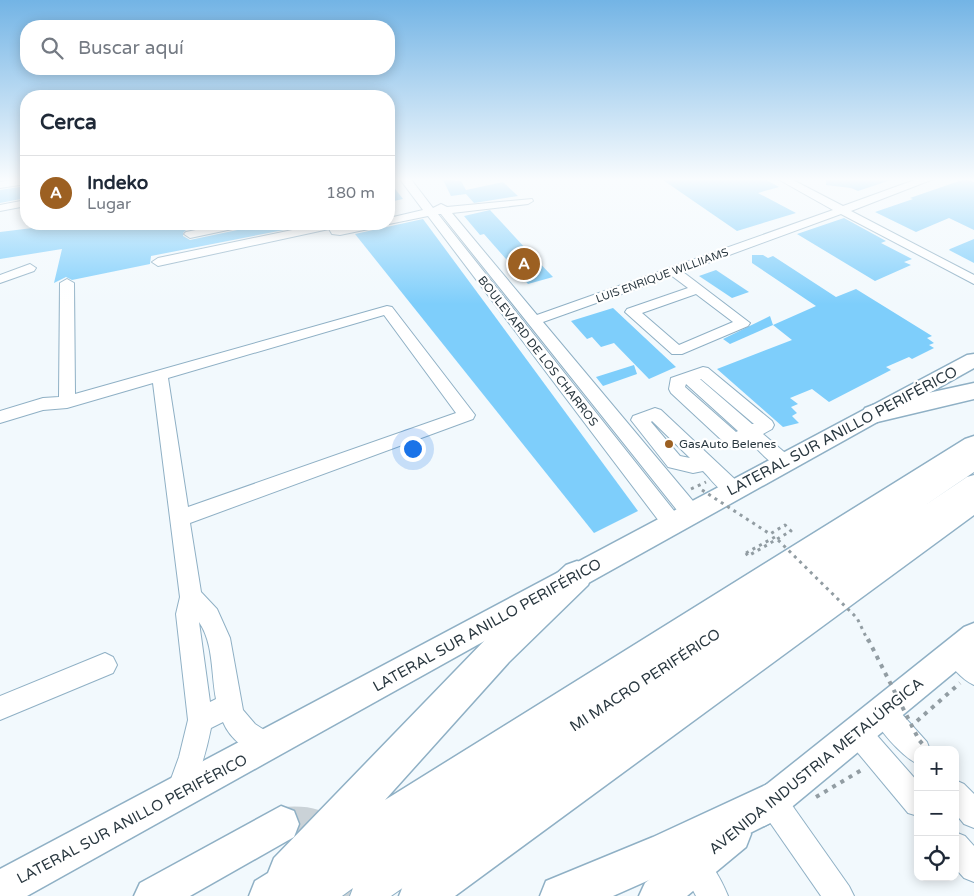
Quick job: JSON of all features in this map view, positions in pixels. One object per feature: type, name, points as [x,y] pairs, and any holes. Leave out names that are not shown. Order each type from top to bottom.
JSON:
[{"type":"highway","points":[[873,414],[974,391]]},
{"type":"highway","points":[[269,896],[974,446]]},
{"type":"highway","points":[[420,896],[974,500]]},
{"type":"highway","points":[[269,896],[354,806],[485,661],[524,622],[577,575]]},
{"type":"highway","points":[[561,896],[634,868],[706,835],[778,809]]},
{"type":"main road","name":"LATERAL SUR ANILLO PERIFÉRICO","points":[[0,890],[577,575],[719,492],[784,462],[974,360]]},
{"type":"main road","name":"AVENIDA INDUSTRIA METALÚRGICA","points":[[658,896],[694,866],[778,809],[857,732],[901,732],[969,658]]},
{"type":"main road","points":[[153,896],[281,824]]},
{"type":"street","name":"BOULEVARD DE LOS CHARROS","points":[[445,220],[534,321],[686,510]]},
{"type":"street","name":"BOULEVARD DE LOS CHARROS","points":[[445,220],[686,510]]},
{"type":"street","name":"LUIS ENRIQUE WILLIIAMS","points":[[534,321],[816,220]]},
{"type":"street","points":[[866,220],[974,277]]},
{"type":"street","points":[[189,230],[195,254]]},
{"type":"street","points":[[158,262],[306,230]]},
{"type":"street","points":[[336,230],[336,232],[350,230]]},
{"type":"street","points":[[0,279],[30,268]]},
{"type":"street","points":[[674,271],[698,289],[743,324],[677,351],[632,312],[698,289]]},
{"type":"street","points":[[67,402],[68,283]]},
{"type":"street","points":[[0,417],[43,404],[67,402],[387,310],[467,415],[180,518]]},
{"type":"street","points":[[703,372],[766,425],[752,434],[734,441],[677,389],[677,382],[703,372]]},
{"type":"street","points":[[160,375],[191,597],[186,614],[200,720],[192,757],[179,792]]},
{"type":"street","points":[[608,412],[639,420],[655,414],[706,464],[719,492]]},
{"type":"street","points":[[639,420],[674,462]]},
{"type":"street","points":[[752,434],[784,462]]},
{"type":"street","points":[[654,468],[674,462],[693,466],[706,464]]},
{"type":"street","name":"MI MACRO PERIFÉRICO","points":[[316,896],[974,464]]},
{"type":"street","name":"MI MACRO PERIFÉRICO","points":[[365,896],[974,482]]},
{"type":"street","points":[[191,597],[202,605],[212,619],[218,636],[229,706],[236,722],[266,746]]},
{"type":"street","points":[[0,708],[105,664]]},
{"type":"street","points":[[200,720],[229,706]]},
{"type":"street","points":[[857,732],[914,798]]},
{"type":"street","points":[[959,797],[974,814]]},
{"type":"street","points":[[778,809],[839,896]]},
{"type":"street","points":[[959,851],[974,868]]},
{"type":"street","points":[[694,866],[713,896]]},
{"type":"path","points":[[686,484],[691,490],[707,482],[770,534],[785,525],[791,531],[782,536],[776,539],[774,541],[748,556],[746,553],[774,537],[776,539],[781,544],[795,557],[857,618],[919,740],[924,746]]},
{"type":"path","points":[[686,510],[719,492]]},
{"type":"path","points":[[901,732],[969,658]]},
{"type":"path","points":[[778,809],[867,767],[878,756]]},
{"type":"building","points":[[424,220],[638,511],[594,533],[355,234],[373,230],[395,230],[395,225]]},
{"type":"building","points":[[467,220],[499,220],[553,277],[528,284],[484,234],[480,235]]},
{"type":"building","points":[[721,220],[774,220],[737,231]]},
{"type":"building","points":[[839,220],[847,220],[886,241],[881,243],[912,259],[904,262],[911,265],[875,281],[797,234]]},
{"type":"building","points":[[891,220],[945,220],[916,232]]},
{"type":"building","points":[[953,220],[974,220],[974,230]]},
{"type":"building","points":[[20,230],[186,230],[183,236],[190,240],[237,230],[284,230],[151,256],[150,264],[72,280],[66,277],[54,283],[62,249],[0,259],[0,232]]},
{"type":"building","points":[[974,239],[974,263],[949,250],[950,249]]},
{"type":"building","points":[[752,255],[763,255],[768,258],[773,256],[836,297],[856,289],[932,336],[927,338],[934,343],[929,345],[934,348],[912,359],[909,357],[886,367],[891,370],[829,402],[812,389],[790,398],[798,404],[791,407],[797,413],[792,416],[799,423],[783,427],[717,369],[792,340],[773,325],[816,306],[752,263]]},
{"type":"building","points":[[716,270],[749,292],[732,298],[699,276]]},
{"type":"building","points":[[613,308],[676,367],[649,379],[614,343],[601,347],[592,337],[587,339],[571,321]]},
{"type":"building","points":[[770,316],[773,325],[730,344],[723,339]]},
{"type":"building","points":[[634,365],[637,374],[603,386],[596,377]]},
{"type":"tunnel","points":[[281,824],[299,823],[314,826],[325,831],[334,840],[344,864],[348,896]]},
{"type":"place","name":"Indeko","points":[[524,264]]},
{"type":"place","name":"GasAuto Belenes","points":[[669,444]]}]
